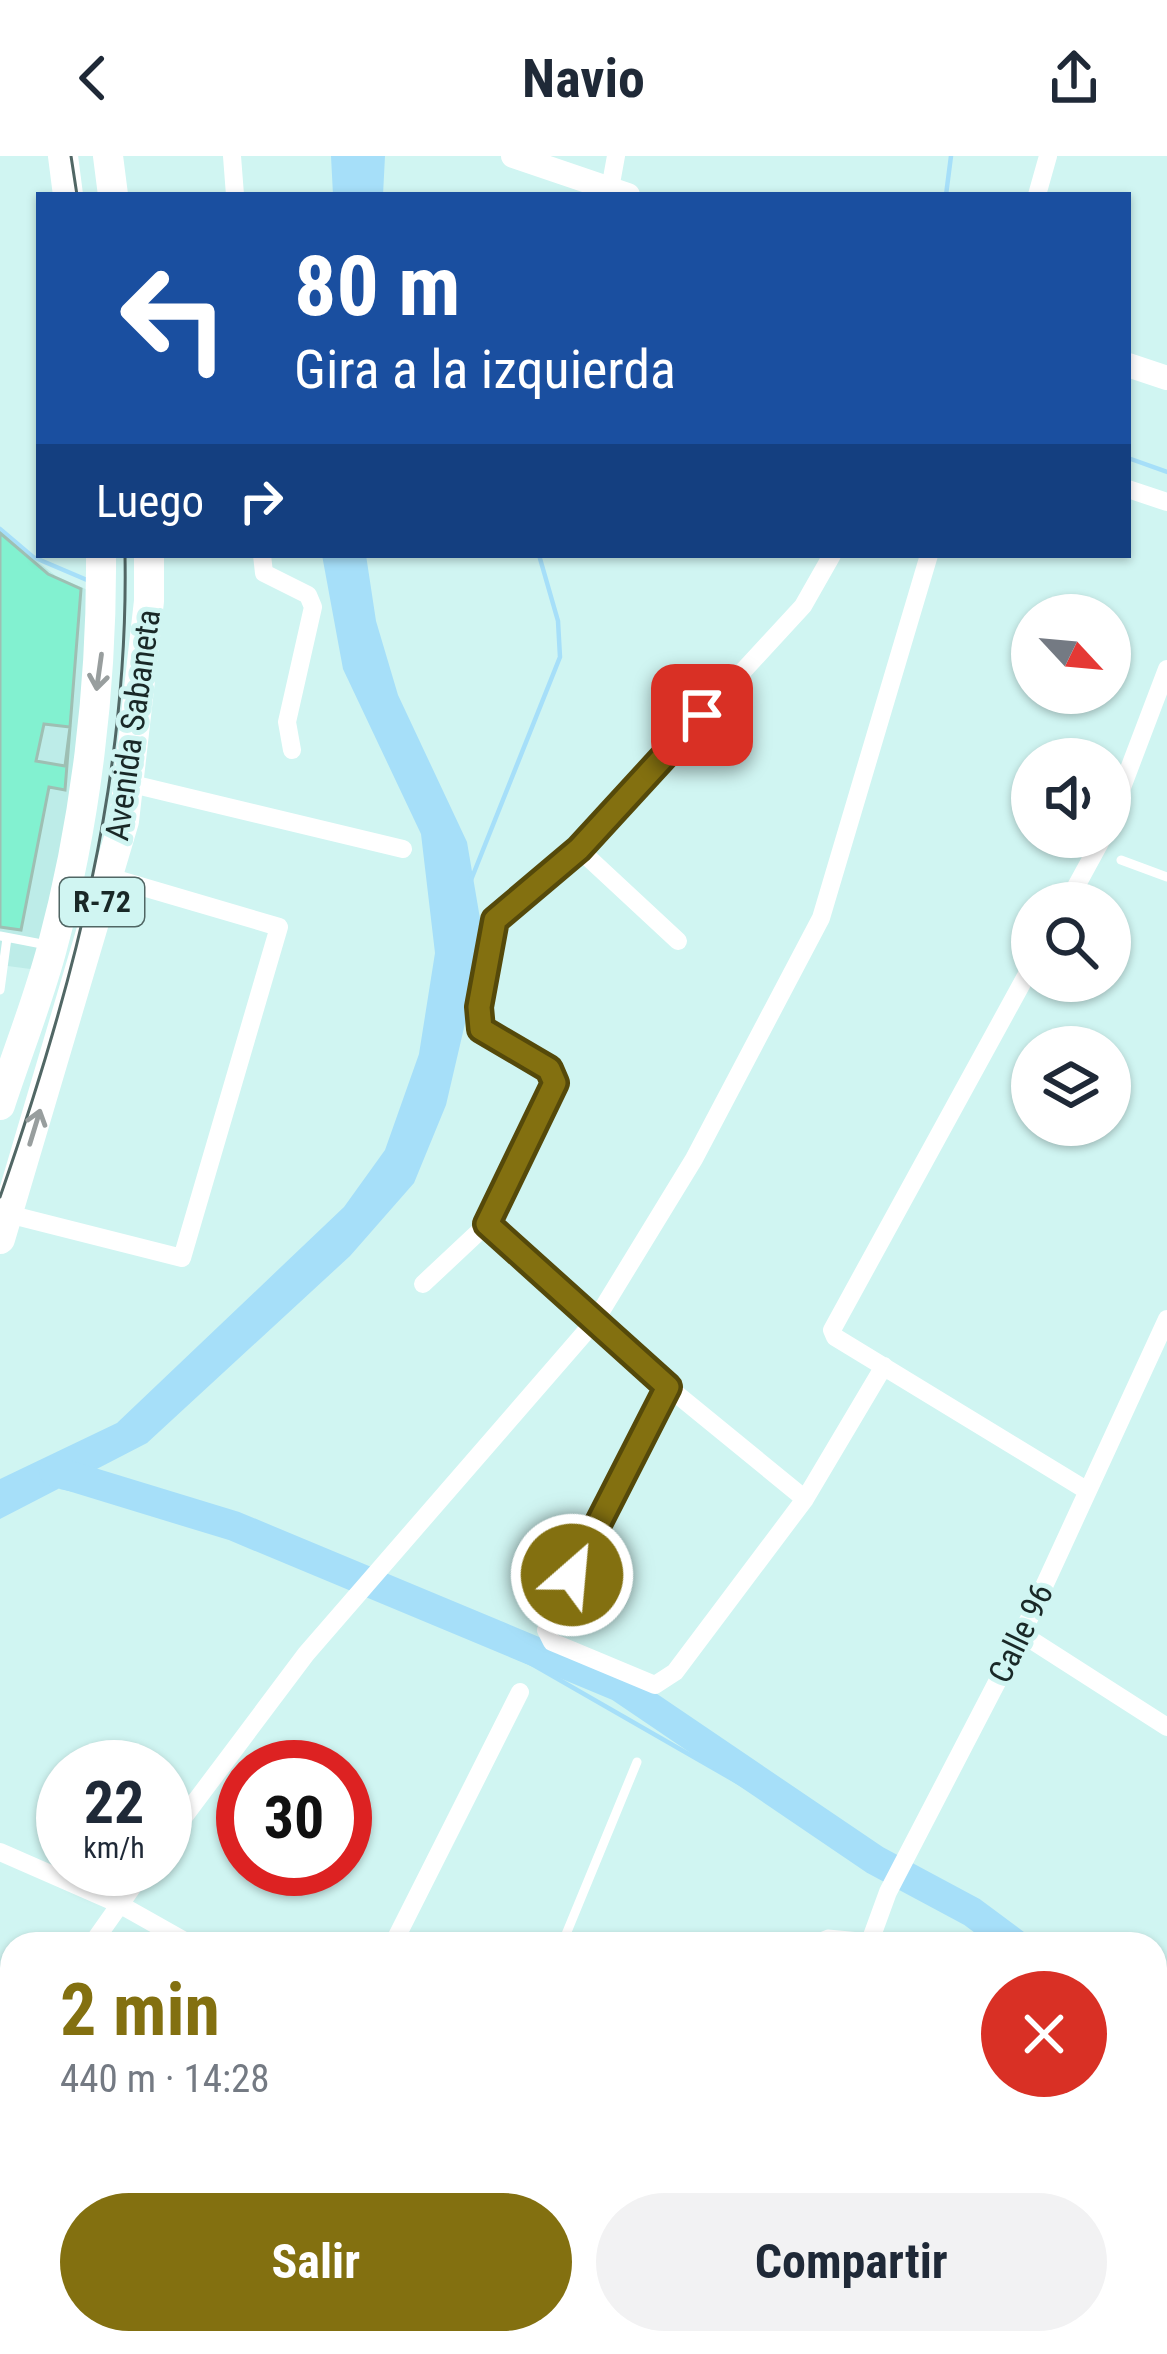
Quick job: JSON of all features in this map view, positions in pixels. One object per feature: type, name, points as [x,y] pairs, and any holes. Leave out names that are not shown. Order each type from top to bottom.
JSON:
[{"type":"main road","points":[[63,156],[68,192]]},
{"type":"main road","points":[[108,156],[113,192]]},
{"type":"main road","name":"Avenida Sabaneta","points":[[0,1106],[5,1075],[52,946],[101,650],[100,558]]},
{"type":"main road","name":"Avenida Sabaneta","points":[[4,1227],[109,877],[128,783],[149,601],[148,558]]},
{"type":"street","points":[[232,156],[235,192]]},
{"type":"street","points":[[513,156],[619,192],[616,156]]},
{"type":"street","points":[[1038,192],[1048,156]]},
{"type":"street","points":[[1131,366],[1167,378]]},
{"type":"street","points":[[1131,490],[1167,502]]},
{"type":"street","points":[[262,558],[264,573],[299,589],[313,608],[287,722],[292,750]]},
{"type":"street","points":[[423,1284],[487,1224],[555,1083],[549,1069],[481,1029],[479,1007],[495,920],[579,849],[803,606],[830,558]]},
{"type":"street","points":[[192,1807],[350,1603],[595,1321],[694,1159],[821,918],[928,558]]},
{"type":"street","points":[[1131,764],[1167,669]]},
{"type":"street","points":[[128,783],[403,849]]},
{"type":"street","points":[[579,849],[678,941]]},
{"type":"street","points":[[4,1227],[182,1258],[279,927],[109,877]]},
{"type":"street","points":[[1011,1002],[833,1320],[835,1337],[1086,1490]]},
{"type":"street","points":[[487,1224],[668,1387],[805,1499]]},
{"type":"street","name":"Calle 96","points":[[873,1932],[888,1892],[1022,1634],[1167,1318]]},
{"type":"street","points":[[668,1387],[546,1630],[552,1642],[655,1685],[675,1672],[805,1499],[884,1366]]},
{"type":"street","points":[[1022,1634],[1167,1727]]},
{"type":"street","points":[[398,1932],[520,1692]]},
{"type":"street","points":[[0,1852],[119,1904],[169,1932]]},
{"type":"street","points":[[100,1932],[125,1896]]},
{"type":"lane","points":[[1120,860],[1167,877]]},
{"type":"lane","points":[[0,990],[3,937],[52,946]]},
{"type":"lane","points":[[567,1932],[637,1762]]},
{"type":"shaded area","points":[[331,156],[385,156],[383,192],[333,192]]},
{"type":"shaded area","points":[[0,532],[56,576],[90,591],[83,725],[38,970],[0,965]]},
{"type":"shaded area","points":[[323,558],[366,558],[376,621],[398,695],[467,842],[484,942],[446,1105],[414,1183],[350,1256],[147,1443],[0,1519],[0,1479],[117,1423],[344,1207],[385,1150],[419,1054],[435,953],[421,834],[343,669]]},
{"type":"building","points":[[0,533],[48,574],[81,589],[65,790],[49,787],[21,930],[0,927]],"holes":[[[44,724],[70,727],[65,766],[36,761]]]},
{"type":"waterway","points":[[946,192],[951,156]]},
{"type":"waterway","points":[[1131,459],[1167,472]]},
{"type":"waterway","points":[[0,529],[33,557],[87,580]]},
{"type":"waterway","points":[[471,880],[560,657],[558,621],[540,558]]},
{"type":"waterway","points":[[54,1471],[234,1526],[620,1687],[875,1860],[972,1912],[999,1932]]},
{"type":"waterway","points":[[61,1487],[158,1507],[354,1586]]},
{"type":"waterway","points":[[370,1592],[530,1663],[894,1872]]},
{"type":"waterway","points":[[904,1877],[998,1932]]},
{"type":"tram line","points":[[71,156],[77,192]]},
{"type":"tram line","points":[[0,1197],[51,1040],[91,881],[117,720],[125,558]]},
{"type":"route","points":[[572,1575],[668,1387],[487,1224],[555,1083],[549,1069],[481,1029],[479,1007],[495,920],[579,849],[702,715]]}]
